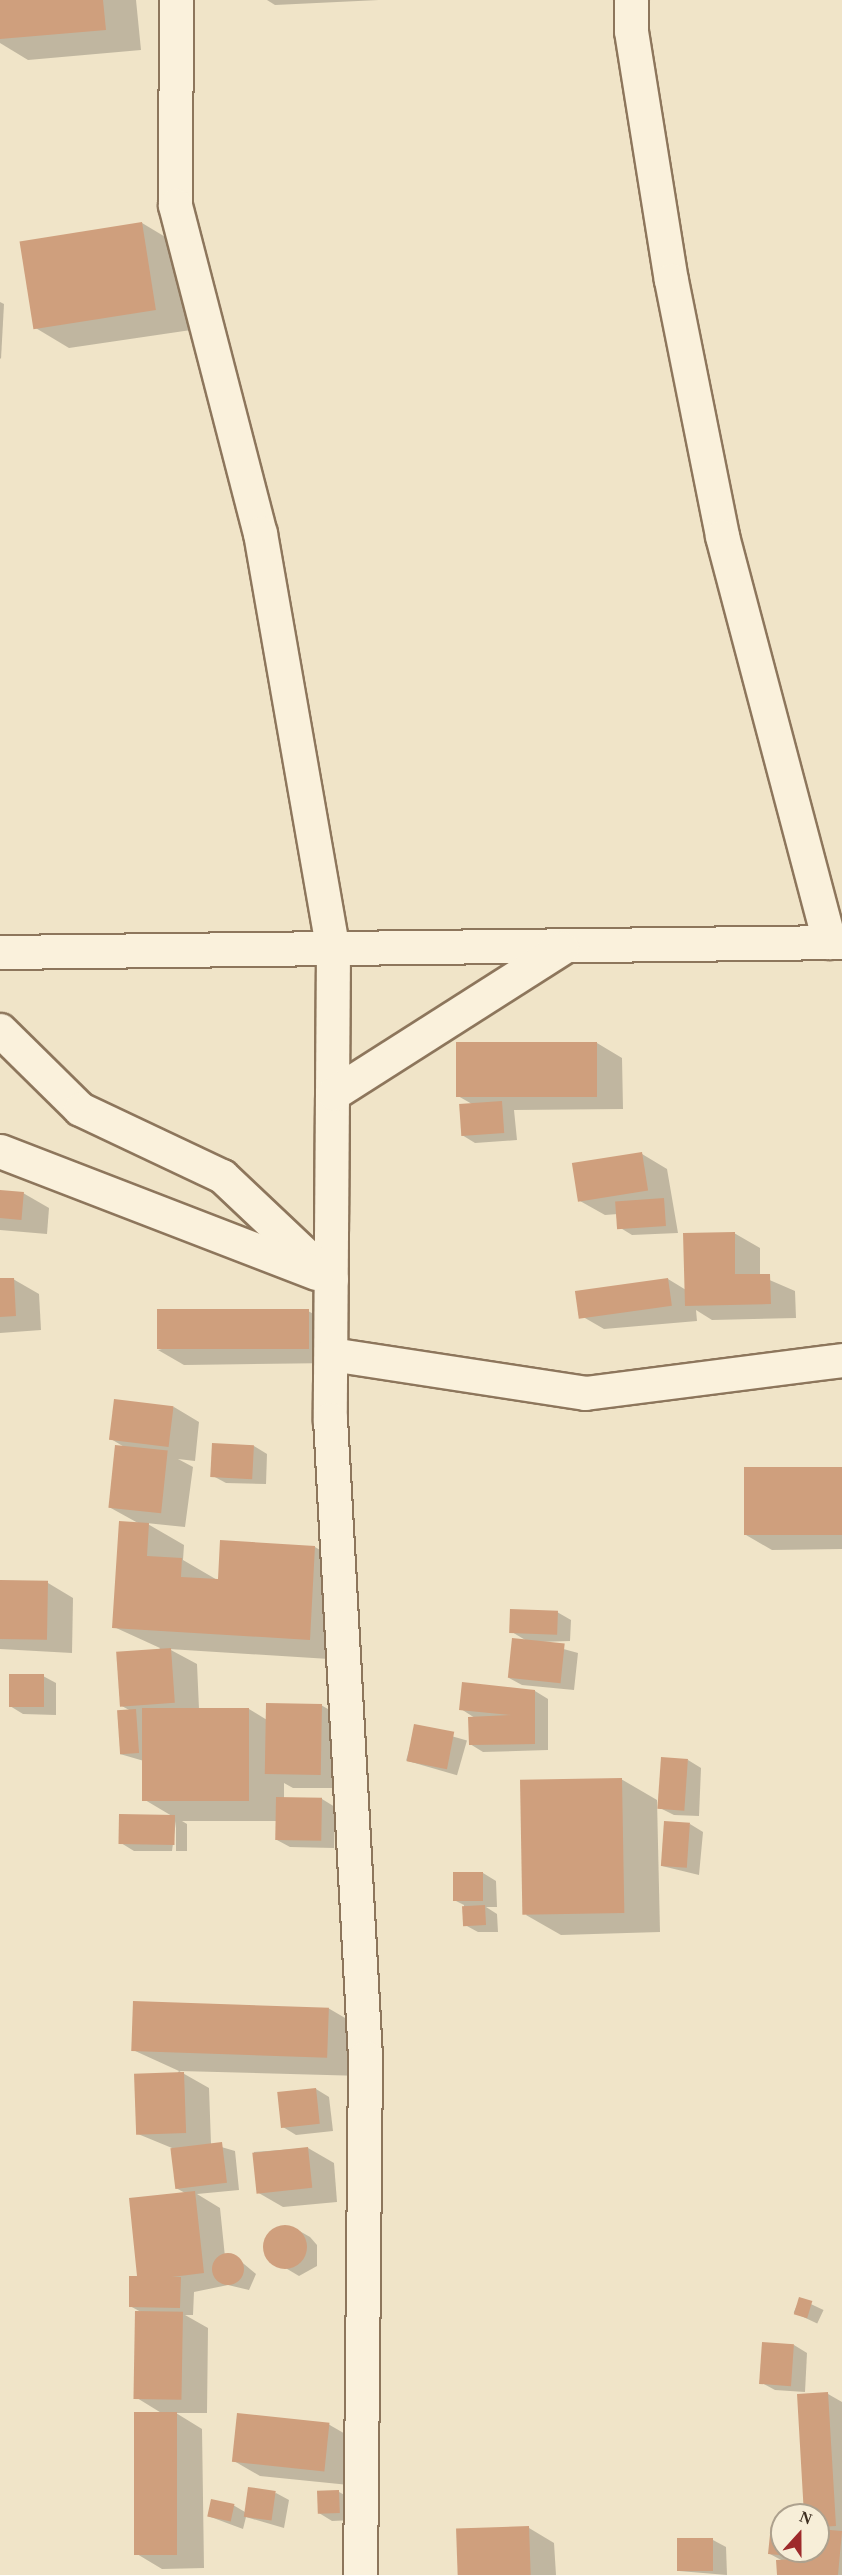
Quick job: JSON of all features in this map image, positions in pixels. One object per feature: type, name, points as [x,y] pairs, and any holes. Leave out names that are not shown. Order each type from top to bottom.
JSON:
[{"type":"street","points":[[176,0],[175,205],[260,533],[333,950],[331,1354],[364,2057],[360,2575]]},
{"type":"street","points":[[0,952],[562,948],[835,942],[722,536],[671,280],[631,31],[631,0]]},
{"type":"street","points":[[334,1093],[562,948]]},
{"type":"street","points":[[0,1030],[80,1109],[222,1176],[331,1279]]},
{"type":"street","points":[[0,1151],[331,1279]]},
{"type":"street","points":[[331,1354],[585,1393],[842,1360]]},
{"type":"building","points":[[0,0],[103,0],[106,30],[0,39]]},
{"type":"building","points":[[142,222],[156,310],[33,329],[20,241]]},
{"type":"building","points":[[456,1042],[597,1042],[597,1097],[456,1097]]},
{"type":"building","points":[[502,1101],[504,1133],[461,1136],[459,1104]]},
{"type":"building","points":[[642,1152],[648,1191],[578,1202],[572,1163]]},
{"type":"building","points":[[0,1190],[24,1192],[21,1220],[0,1218]]},
{"type":"building","points":[[664,1198],[666,1226],[617,1229],[615,1201]]},
{"type":"building","points":[[735,1232],[735,1274],[770,1274],[771,1304],[685,1306],[683,1233]]},
{"type":"building","points":[[0,1278],[14,1278],[16,1316],[0,1317]]},
{"type":"building","points":[[668,1278],[672,1306],[579,1319],[575,1291]]},
{"type":"building","points":[[157,1309],[309,1309],[309,1349],[157,1349]]},
{"type":"building","points":[[114,1399],[174,1406],[169,1447],[109,1440]]},
{"type":"building","points":[[212,1443],[254,1445],[252,1479],[210,1477]]},
{"type":"building","points":[[115,1445],[168,1451],[161,1513],[108,1508]]},
{"type":"building","points":[[744,1467],[842,1467],[842,1535],[744,1535]]},
{"type":"building","points":[[119,1521],[149,1523],[147,1556],[182,1558],[181,1577],[218,1579],[220,1540],[315,1546],[310,1640],[112,1628]]},
{"type":"building","points":[[0,1580],[48,1581],[47,1640],[0,1639]]},
{"type":"building","points":[[510,1609],[558,1611],[557,1635],[509,1633]]},
{"type":"building","points":[[512,1638],[565,1644],[561,1683],[508,1678]]},
{"type":"building","points":[[171,1648],[175,1703],[120,1707],[116,1652]]},
{"type":"building","points":[[9,1674],[44,1674],[44,1707],[9,1707]]},
{"type":"building","points":[[462,1682],[535,1690],[535,1744],[469,1745],[468,1717],[511,1715],[459,1710]]},
{"type":"building","points":[[266,1703],[322,1704],[321,1775],[265,1774]]},
{"type":"building","points":[[142,1708],[249,1708],[249,1801],[142,1801]]},
{"type":"building","points":[[136,1709],[139,1753],[120,1754],[117,1710]]},
{"type":"building","points":[[414,1724],[454,1732],[447,1769],[407,1761]]},
{"type":"building","points":[[661,1757],[688,1759],[684,1811],[657,1809]]},
{"type":"building","points":[[622,1778],[624,1913],[522,1915],[520,1780]]},
{"type":"building","points":[[276,1797],[322,1798],[321,1841],[275,1840]]},
{"type":"building","points":[[119,1814],[175,1815],[174,1845],[118,1844]]},
{"type":"building","points":[[664,1821],[690,1823],[687,1868],[661,1866]]},
{"type":"building","points":[[453,1872],[483,1872],[483,1901],[453,1901]]},
{"type":"building","points":[[485,1905],[486,1925],[463,1926],[462,1906]]},
{"type":"building","points":[[133,2001],[329,2008],[327,2058],[131,2051]]},
{"type":"building","points":[[184,2072],[186,2133],[136,2135],[134,2074]]},
{"type":"building","points":[[316,2088],[320,2124],[281,2128],[277,2092]]},
{"type":"building","points":[[222,2142],[227,2183],[175,2189],[170,2148]]},
{"type":"building","points":[[308,2147],[312,2188],[257,2194],[252,2153]]},
{"type":"building","points":[[195,2191],[204,2273],[172,2277],[181,2277],[180,2308],[129,2307],[129,2276],[137,2276],[129,2198]]},
{"type":"building","points":[[285,2225],[300,2232],[307,2247],[300,2262],[285,2269],[270,2262],[263,2247],[270,2232]]},
{"type":"building","points":[[228,2253],[239,2258],[244,2269],[239,2280],[228,2285],[217,2280],[212,2269],[217,2258]]},
{"type":"building","points":[[799,2297],[812,2301],[807,2318],[794,2314]]},
{"type":"building","points":[[135,2311],[183,2312],[181,2400],[133,2399]]},
{"type":"building","points":[[762,2342],[794,2344],[791,2386],[759,2384]]},
{"type":"building","points":[[828,2392],[836,2526],[830,2526],[830,2503],[803,2503],[797,2394]]},
{"type":"building","points":[[134,2412],[177,2412],[177,2555],[134,2555]]},
{"type":"building","points":[[237,2413],[329,2423],[324,2471],[232,2462]]},
{"type":"building","points":[[248,2487],[276,2491],[272,2521],[244,2517]]},
{"type":"building","points":[[339,2490],[340,2513],[318,2514],[317,2491]]},
{"type":"building","points":[[211,2499],[234,2504],[231,2522],[207,2517]]},
{"type":"building","points":[[529,2526],[531,2575],[458,2575],[456,2529]]},
{"type":"building","points":[[830,2530],[842,2531],[838,2575],[777,2575],[776,2563],[830,2563]]},
{"type":"building","points":[[677,2538],[713,2538],[713,2571],[677,2571]]}]
